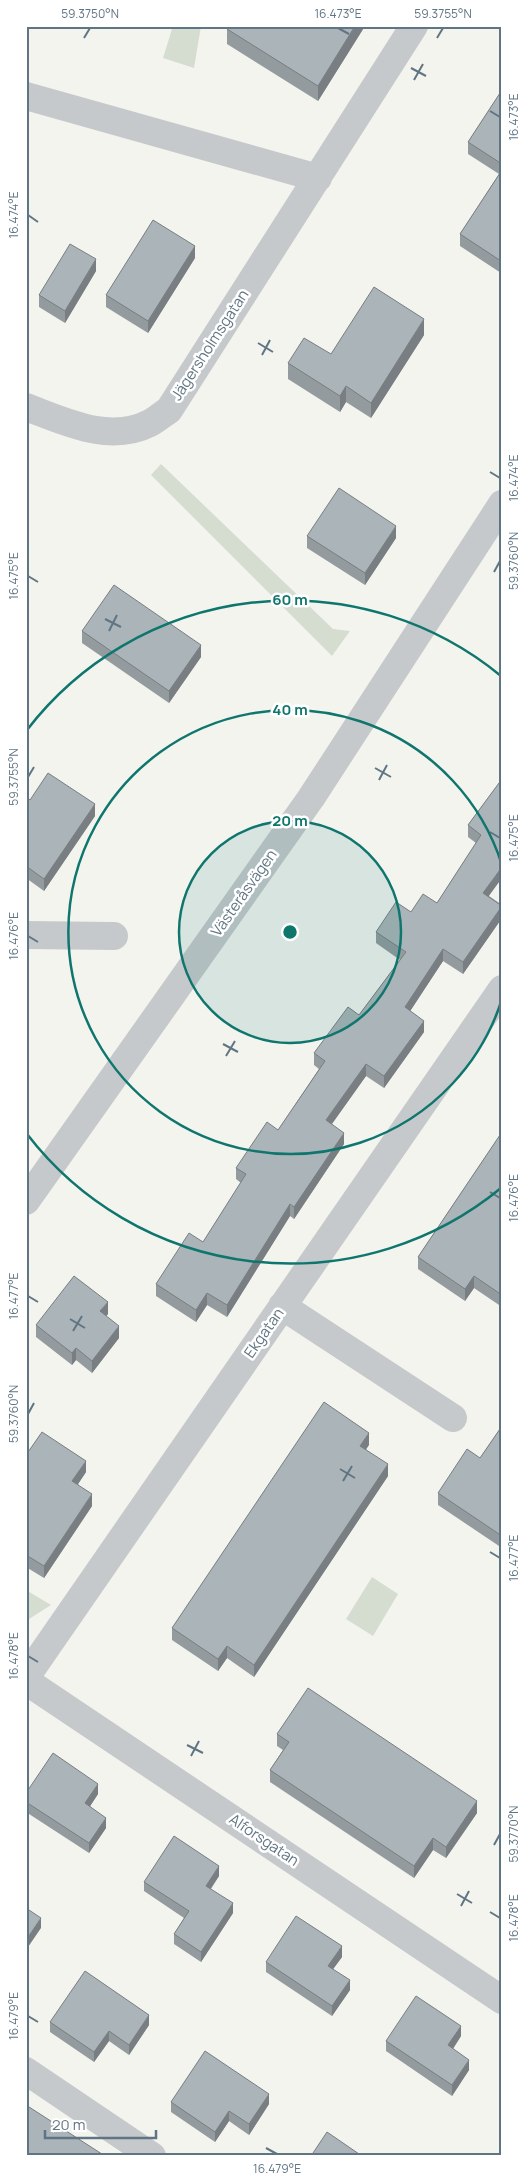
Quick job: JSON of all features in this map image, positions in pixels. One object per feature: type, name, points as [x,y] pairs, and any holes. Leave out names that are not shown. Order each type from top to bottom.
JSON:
[{"type":"street","name":"Jägersholmsgatan","points":[[26,407],[86,430],[125,431],[150,424],[169,410],[414,26]]},
{"type":"street","points":[[26,96],[318,178]]},
{"type":"street","name":"Västeråsvägen","points":[[26,1201],[311,798],[502,504]]},
{"type":"street","points":[[26,935],[114,936]]},
{"type":"street","name":"Ekgatan","points":[[26,1677],[502,989]]},
{"type":"street","points":[[282,1306],[453,1418]]},
{"type":"street","name":"Alforsgatan","points":[[26,1681],[502,2000]]},
{"type":"street","points":[[26,2071],[152,2156]]},
{"type":"shaded area","points":[[173,26],[201,26],[194,68],[163,58]]},
{"type":"shaded area","points":[[161,464],[333,629],[350,631],[332,656],[151,475]]},
{"type":"shaded area","points":[[372,1577],[398,1594],[373,1636],[346,1619]]},
{"type":"shaded area","points":[[26,1590],[51,1605],[26,1621]]},
{"type":"building","points":[[229,26],[355,26],[318,86],[227,29]]},
{"type":"building","points":[[502,90],[502,164],[468,142]]},
{"type":"building","points":[[502,170],[502,259],[501,261],[460,234]]},
{"type":"building","points":[[153,220],[195,246],[148,321],[106,295]]},
{"type":"building","points":[[70,244],[96,259],[65,311],[39,295]]},
{"type":"building","points":[[374,287],[424,319],[371,403],[346,386],[340,396],[288,363],[304,338],[331,354]]},
{"type":"building","points":[[339,488],[396,526],[365,573],[307,536]]},
{"type":"building","points":[[114,585],[201,645],[169,691],[82,631]]},
{"type":"building","points":[[48,773],[95,804],[44,879],[26,866],[26,797],[30,800]]},
{"type":"building","points":[[502,779],[502,867],[483,893],[502,906],[463,962],[443,949],[405,1007],[424,1021],[384,1076],[366,1064],[326,1120],[344,1133],[294,1207],[290,1204],[227,1305],[207,1293],[196,1310],[156,1284],[189,1233],[203,1242],[246,1174],[236,1168],[267,1122],[278,1130],[325,1061],[314,1053],[348,1007],[359,1015],[406,952],[376,932],[396,902],[411,912],[423,894],[437,903],[481,835],[468,825]]},
{"type":"building","points":[[502,1132],[502,1295],[474,1276],[465,1289],[418,1257]]},
{"type":"building","points":[[74,1276],[108,1302],[100,1311],[119,1326],[92,1361],[76,1348],[72,1353],[36,1325]]},
{"type":"building","points":[[324,1402],[369,1433],[360,1446],[388,1464],[254,1665],[227,1646],[218,1659],[172,1628]]},
{"type":"building","points":[[502,1426],[502,1536],[438,1493],[467,1449],[480,1458]]},
{"type":"building","points":[[42,1432],[86,1461],[72,1481],[92,1494],[44,1566],[26,1555],[26,1455]]},
{"type":"building","points":[[308,1688],[477,1801],[446,1847],[433,1838],[414,1866],[270,1770],[289,1742],[277,1734]]},
{"type":"building","points":[[53,1753],[98,1784],[85,1803],[106,1818],[89,1843],[26,1802],[26,1793]]},
{"type":"building","points":[[174,1836],[219,1866],[206,1886],[233,1903],[201,1952],[174,1934],[189,1911],[144,1882]]},
{"type":"building","points":[[26,1908],[41,1918],[26,1940]]},
{"type":"building","points":[[296,1916],[342,1946],[328,1966],[350,1980],[332,2006],[266,1962]]},
{"type":"building","points":[[85,1971],[149,2015],[129,2045],[109,2031],[94,2052],[50,2022]]},
{"type":"building","points":[[416,1996],[461,2026],[448,2045],[469,2060],[452,2085],[386,2041]]},
{"type":"building","points":[[205,2051],[269,2094],[249,2124],[229,2111],[215,2132],[171,2102]]},
{"type":"building","points":[[26,2105],[105,2156],[26,2156]]},
{"type":"building","points":[[327,2132],[362,2156],[311,2156]]}]
